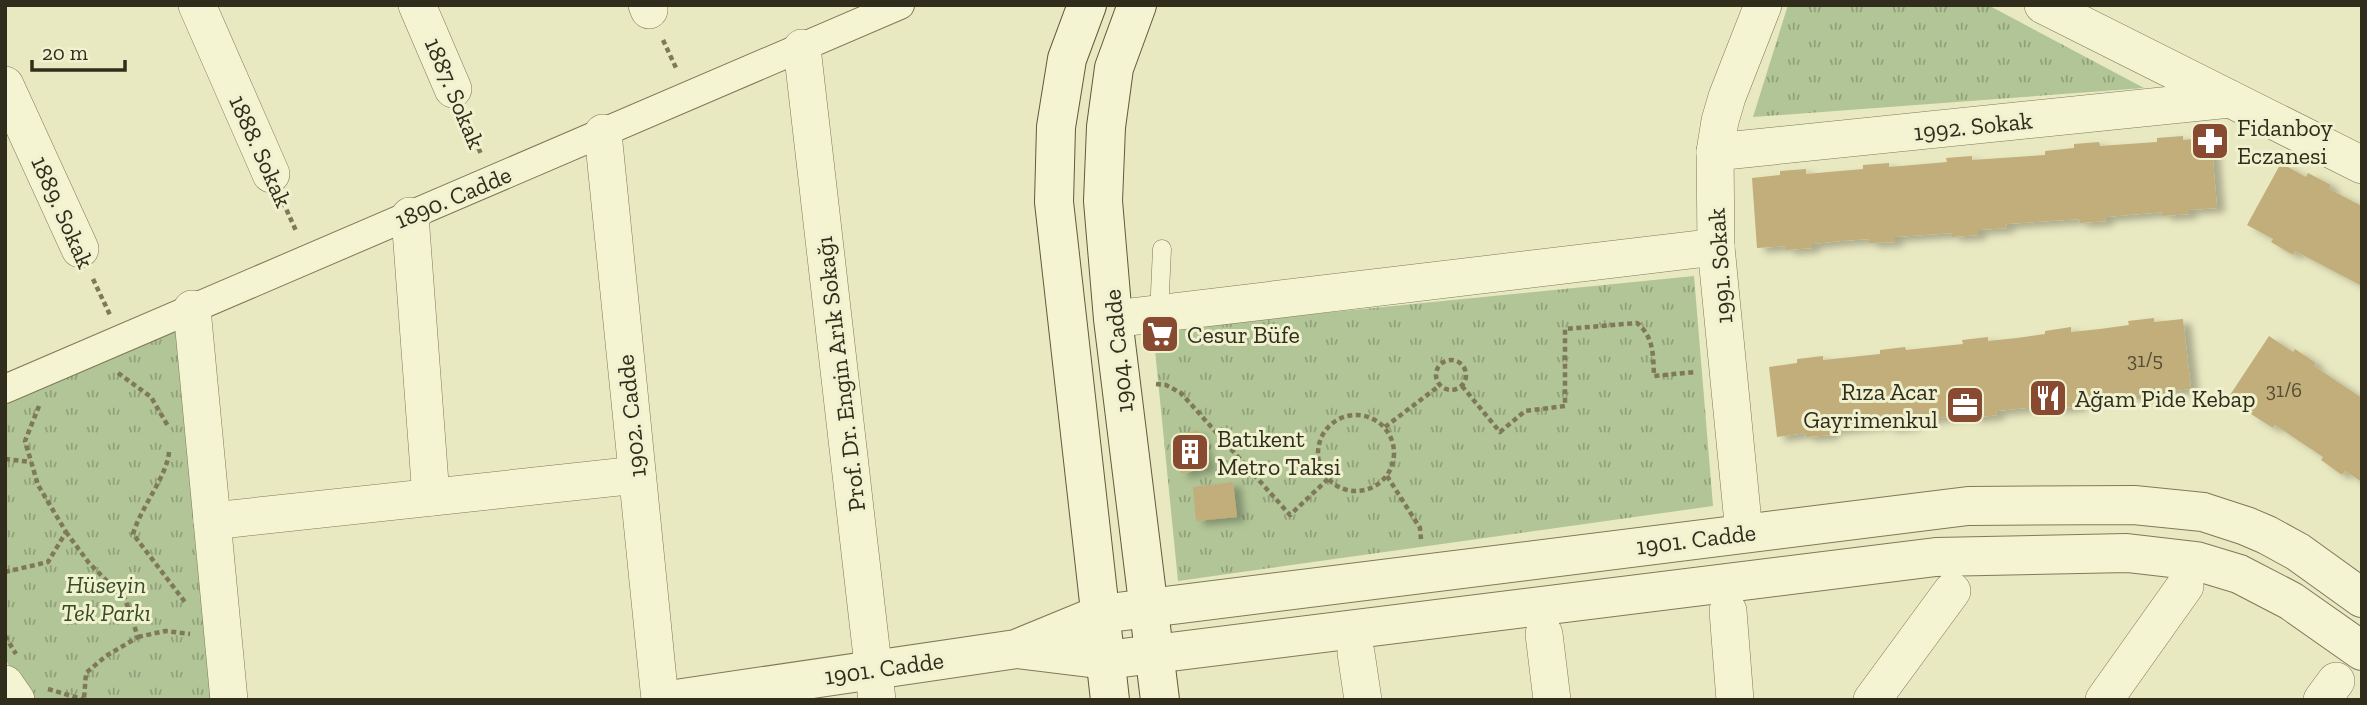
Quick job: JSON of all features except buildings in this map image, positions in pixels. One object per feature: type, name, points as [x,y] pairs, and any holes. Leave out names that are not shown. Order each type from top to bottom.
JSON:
[{"type":"street","name":"1888. Sokak","points":[[197,5],[271,174]]},
{"type":"street","name":"1887. Sokak","points":[[417,5],[453,89]]},
{"type":"street","name":"1890. Cadde","points":[[5,389],[900,5]]},
{"type":"street","name":"1904. Cadde","points":[[1087,5],[1067,59],[1056,127],[1054,202],[1110,700]]},
{"type":"street","name":"1904. Cadde","points":[[1137,5],[1114,68],[1106,127],[1103,201],[1113,319],[1160,700]]},
{"type":"street","name":"1991. Sokak","points":[[1744,533],[1716,247],[1716,152],[1720,121],[1727,97],[1763,5]]},
{"type":"street","points":[[2043,5],[2362,165]]},
{"type":"street","name":"Prof. Dr. Engin Arık Sokağı","points":[[802,48],[876,685]]},
{"type":"street","name":"1889. Sokak","points":[[5,85],[80,249]]},
{"type":"street","name":"1992. Sokak","points":[[1716,152],[2230,99]]},
{"type":"street","name":"1902. Cadde","points":[[603,133],[660,700]]},
{"type":"street","points":[[410,216],[431,497]]},
{"type":"street","points":[[1113,319],[1716,247]]},
{"type":"street","points":[[192,309],[229,700]]},
{"type":"street","points":[[212,521],[637,475]]},
{"type":"street","name":"1901. Cadde","points":[[669,700],[876,685],[1016,649],[1101,614],[1968,506],[2158,506],[2203,512],[2246,526],[2298,552],[2362,598]]},
{"type":"street","name":"1901. Cadde","points":[[1016,649],[1106,660],[1936,556],[2127,553],[2196,561],[2239,574],[2291,601],[2362,651]]},
{"type":"street","points":[[2104,700],[2185,586]]},
{"type":"street","points":[[1872,700],[1952,591]]},
{"type":"street","points":[[1728,611],[1735,700]]},
{"type":"street","points":[[1544,634],[1552,700]]},
{"type":"street","points":[[1356,653],[1363,700]]},
{"type":"street","points":[[5,684],[16,700]]},
{"type":"lane","points":[[1159,314],[1162,249]]},
{"type":"path","points":[[648,8],[688,96]]},
{"type":"path","name":"1887. Sokak","points":[[453,89],[493,180]]},
{"type":"path","name":"1888. Sokak","points":[[271,174],[308,259]]},
{"type":"path","name":"1889. Sokak","points":[[80,249],[121,340]]},
{"type":"path","points":[[1462,386],[1500,432],[1525,411],[1565,406],[1565,329],[1637,323],[1644,329],[1652,346],[1654,376],[1728,370]]},
{"type":"path","points":[[121,340],[116,371],[151,397],[171,430]]},
{"type":"path","points":[[1455,360],[1462,364],[1466,371],[1466,380],[1462,386],[1446,390],[1439,386],[1435,371],[1440,364],[1455,360]]},
{"type":"path","points":[[1120,378],[1166,385],[1181,393],[1290,515],[1328,479]]},
{"type":"path","points":[[1385,427],[1439,386]]},
{"type":"path","points":[[48,398],[39,406],[25,442],[38,485],[66,532],[89,563],[125,599],[138,637]]},
{"type":"path","points":[[1361,415],[1374,419],[1385,427],[1395,451],[1393,465],[1387,476],[1377,485],[1365,490],[1351,491],[1328,479],[1318,455],[1320,441],[1326,429],[1348,416],[1361,415]]},
{"type":"path","points":[[170,441],[168,464],[139,515],[133,534],[187,603]]},
{"type":"path","points":[[5,459],[31,462]]},
{"type":"path","points":[[1387,476],[1420,528],[1425,573]]},
{"type":"path","points":[[5,572],[48,562],[66,532]]},
{"type":"path","points":[[84,699],[86,673],[106,656],[138,637],[165,631],[191,634],[198,639]]},
{"type":"green space","points":[[1788,5],[1988,5],[2144,88],[1753,117]]},
{"type":"green space","points":[[1694,276],[1713,506],[1178,581],[1153,330]]},
{"type":"green space","name":"Hüseyin Tek Parkı","points":[[186,321],[216,700],[31,700],[5,659],[5,404]]},
{"type":"place","name":"Fidanboy Eczanesi","points":[[2210,141]]},
{"type":"place","name":"Cesur Büfe","points":[[1160,334]]},
{"type":"place","name":"Ağam Pide Kebap","points":[[2048,398]]},
{"type":"place","name":"Rıza Acar Gayrimenkul","points":[[1965,405]]},
{"type":"place","name":"Batıkent Metro Taksi","points":[[1190,452]]}]
